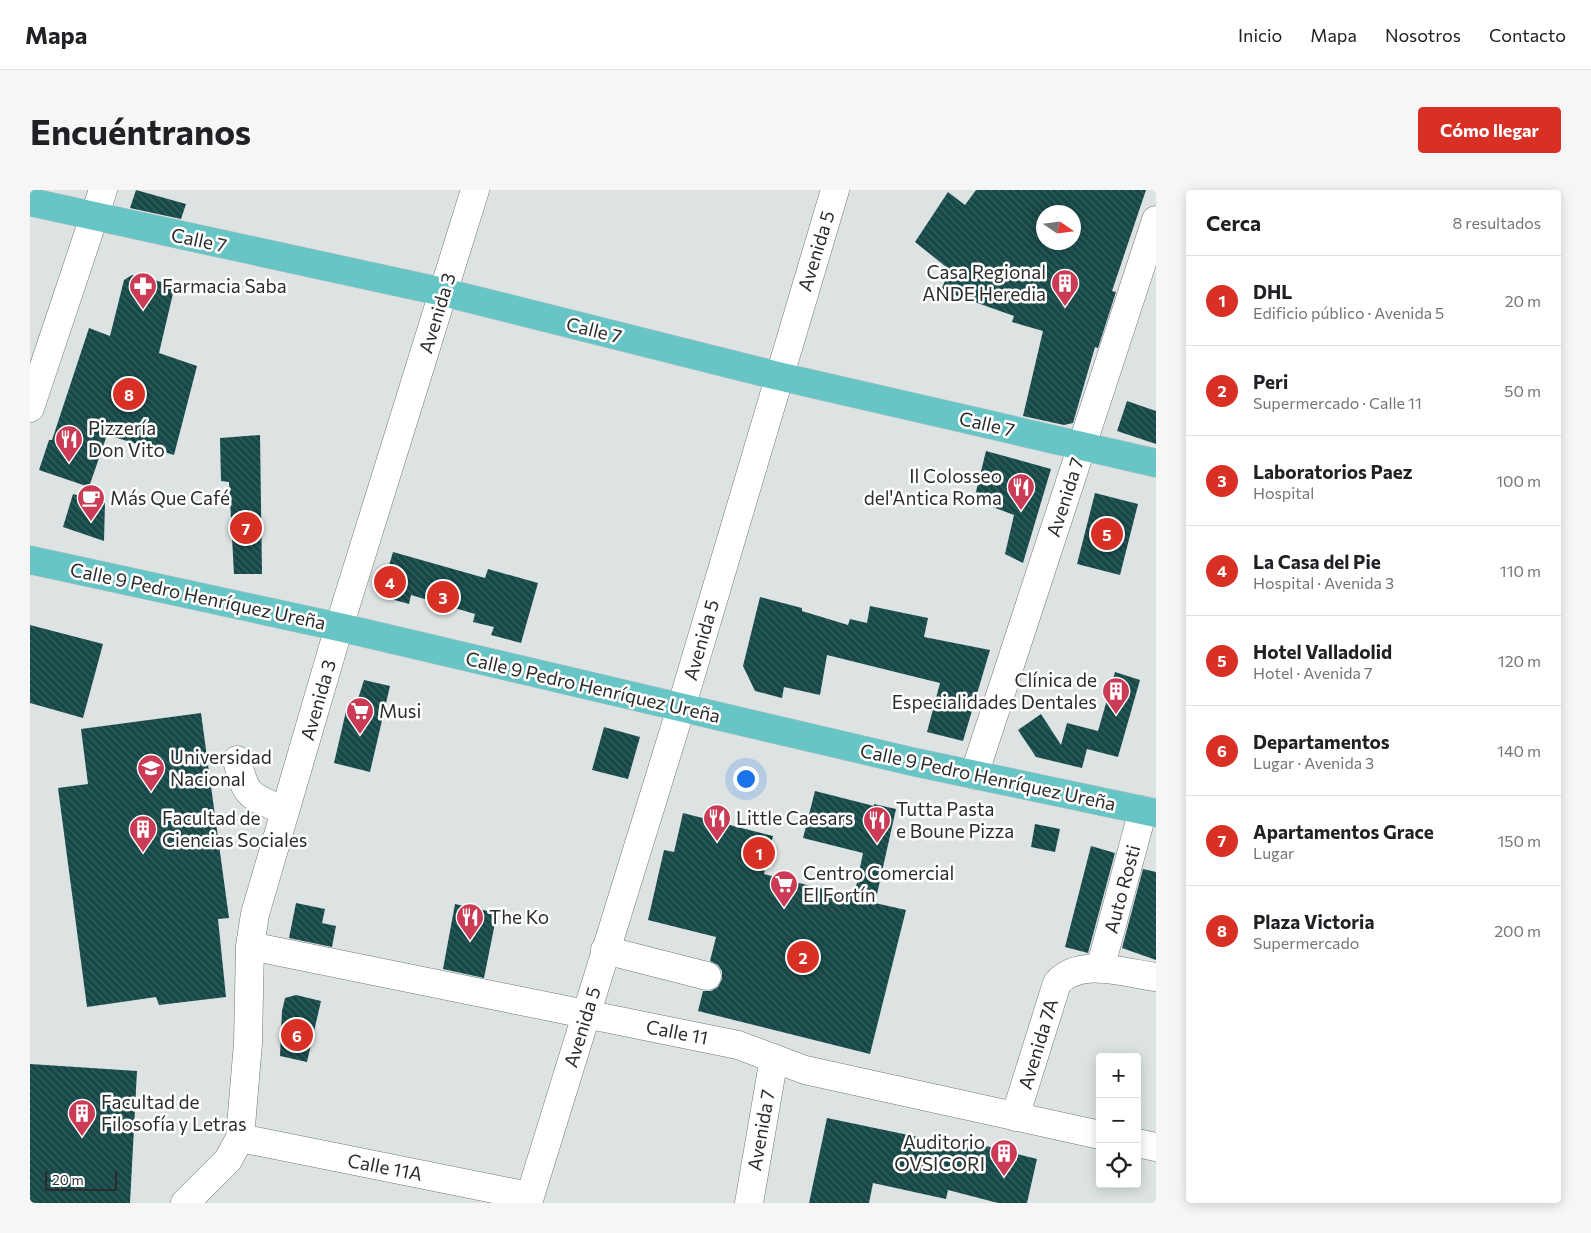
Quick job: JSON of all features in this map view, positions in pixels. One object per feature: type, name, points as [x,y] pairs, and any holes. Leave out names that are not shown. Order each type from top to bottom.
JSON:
[{"type":"main road","name":"Calle 7","points":[[30,202],[443,292],[778,376],[1156,463]]},
{"type":"main road","name":"Calle 9 Pedro Henríquez Ureña","points":[[30,560],[339,627],[974,775],[1150,811]]},
{"type":"street","points":[[30,408],[103,190]]},
{"type":"street","name":"Avenida 3","points":[[185,1203],[228,1160],[240,1138],[248,1043],[250,946],[255,914],[339,627],[475,190]]},
{"type":"street","name":"Avenida 5","points":[[528,1199],[681,708],[778,376],[835,190]]},
{"type":"street","name":"Avenida 7","points":[[974,775],[1156,220]]},
{"type":"street","points":[[237,760],[243,784],[248,793],[285,811]]},
{"type":"street","name":"Auto Rosti","points":[[1100,969],[1150,811]]},
{"type":"street","name":"Calle 11","points":[[250,946],[738,1044],[805,1070],[1096,1134]]},
{"type":"street","points":[[605,950],[707,976]]},
{"type":"street","name":"Avenida 7A","points":[[1015,1117],[1057,983],[1065,973],[1075,969],[1100,969]]},
{"type":"street","points":[[1100,969],[1156,977]]},
{"type":"street","name":"Avenida 7","points":[[749,1203],[774,1058]]},
{"type":"street","name":"Calle 11A","points":[[240,1138],[528,1199]]},
{"type":"street","points":[[1141,1144],[1156,1147]]},
{"type":"building","points":[[136,190],[186,204],[181,219],[130,208]]},
{"type":"building","points":[[976,190],[1146,190],[1112,291],[1116,292],[1098,348],[1095,347],[1073,423],[1064,425],[1023,416],[1043,331],[1012,322],[1014,316],[941,290],[950,270],[915,242],[948,192],[965,205]]},
{"type":"building","points":[[132,275],[175,285],[159,353],[197,366],[174,455],[107,435],[89,487],[39,470],[49,440],[52,440],[89,328],[110,336],[124,280]]},
{"type":"building","points":[[1127,401],[1156,411],[1156,444],[1117,431]]},
{"type":"building","points":[[260,435],[262,574],[234,574],[229,482],[221,481],[220,438]]},
{"type":"building","name":"Il Colosseo del'Antica Roma","points":[[986,451],[1051,469],[1023,563],[1005,554],[1014,515],[974,500]]},
{"type":"building","points":[[1095,493],[1138,504],[1120,575],[1077,564]]},
{"type":"building","points":[[73,494],[105,503],[104,541],[63,527]]},
{"type":"building","points":[[393,552],[485,578],[488,569],[538,583],[521,643],[491,635],[494,627],[473,622],[475,614],[411,595],[409,604],[380,596]]},
{"type":"building","points":[[760,597],[802,608],[802,611],[848,625],[850,619],[867,623],[870,606],[928,618],[924,637],[990,650],[963,741],[927,732],[940,683],[827,655],[820,695],[784,687],[782,698],[755,691],[743,666]]},
{"type":"building","points":[[30,625],[103,644],[83,718],[30,703]]},
{"type":"building","points":[[1115,672],[1140,680],[1118,757],[1087,749],[1082,768],[1036,757],[1018,730],[1041,714],[1061,745],[1067,723],[1098,731]]},
{"type":"building","name":"Musi","points":[[364,680],[390,686],[370,772],[334,763],[347,707],[358,699]]},
{"type":"building","name":"Facultad de Ciencias Sociales","points":[[201,713],[229,918],[218,919],[226,997],[159,1005],[156,997],[87,1007],[58,788],[88,784],[81,729]]},
{"type":"building","points":[[604,727],[640,737],[628,779],[592,770]]},
{"type":"building","points":[[815,791],[874,806],[874,804],[896,809],[875,903],[906,910],[870,1054],[698,1011],[703,991],[711,991],[718,987],[722,979],[722,971],[718,965],[710,961],[716,937],[648,920],[664,850],[674,852],[683,813],[773,836],[764,874],[854,897],[863,853],[803,838]]},
{"type":"building","points":[[1035,824],[1060,829],[1055,852],[1031,847]]},
{"type":"building","points":[[1091,846],[1115,853],[1088,953],[1065,947]]},
{"type":"building","points":[[1143,869],[1156,872],[1156,960],[1122,948]]},
{"type":"building","points":[[296,903],[325,909],[322,923],[336,926],[332,947],[289,938]]},
{"type":"building","name":"The Ko","points":[[455,904],[497,913],[484,978],[443,969]]},
{"type":"building","points":[[296,995],[321,1001],[307,1062],[280,1056],[282,1011],[285,998]]},
{"type":"building","name":"Facultad de Filosofía y Letras","points":[[30,1064],[137,1071],[130,1203],[30,1203]]},
{"type":"building","points":[[827,1118],[980,1150],[982,1145],[1037,1159],[1027,1203],[998,1203],[948,1190],[946,1199],[873,1183],[869,1203],[809,1203]]},
{"type":"place","name":"Casa Regional ANDE Heredia","points":[[1065,307]]},
{"type":"place","name":"Farmacia Saba","points":[[143,310]]},
{"type":"place","name":"Plaza Victoria","points":[[129,394]]},
{"type":"place","name":"Pizzería Don Vito","points":[[69,463]]},
{"type":"place","name":"Il Colosseo del'Antica Roma","points":[[1021,511]]},
{"type":"place","name":"Más Que Café","points":[[91,522]]},
{"type":"place","name":"Apartamentos Grace","points":[[246,528]]},
{"type":"place","name":"Hotel Valladolid","points":[[1107,534]]},
{"type":"place","name":"La Casa del Pie","points":[[390,582]]},
{"type":"place","name":"Laboratorios Paez","points":[[443,597]]},
{"type":"place","name":"Clínica de Especialidades Dentales","points":[[1116,715]]},
{"type":"place","name":"Musi","points":[[360,735]]},
{"type":"place","name":"Universidad Nacional","points":[[151,792]]},
{"type":"place","name":"Little Caesars","points":[[717,842]]},
{"type":"place","name":"Tutta Pasta e Boune Pizza","points":[[877,844]]},
{"type":"place","name":"Facultad de Ciencias Sociales","points":[[143,853]]},
{"type":"place","name":"DHL","points":[[759,853]]},
{"type":"place","name":"Centro Comercial El Fortín","points":[[784,908]]},
{"type":"place","name":"The Ko","points":[[470,941]]},
{"type":"place","name":"Peri","points":[[803,957]]},
{"type":"place","name":"Departamentos","points":[[297,1035]]},
{"type":"place","name":"Facultad de Filosofía y Letras","points":[[82,1137]]},
{"type":"place","name":"Auditorio OVSICORI","points":[[1004,1177]]}]
